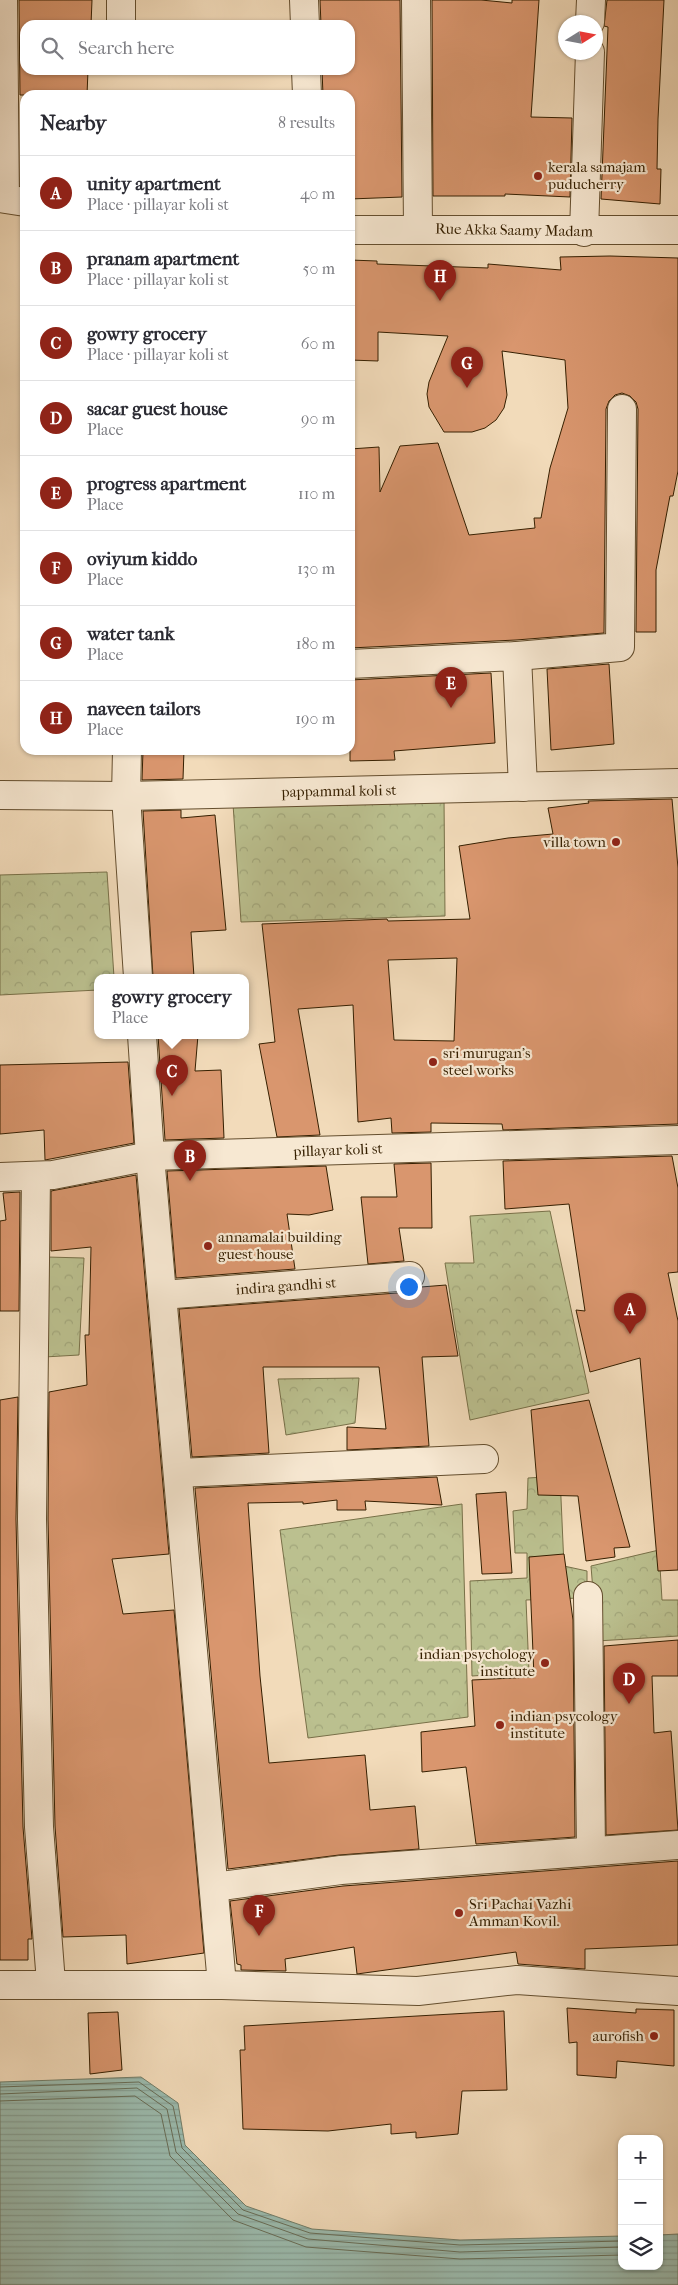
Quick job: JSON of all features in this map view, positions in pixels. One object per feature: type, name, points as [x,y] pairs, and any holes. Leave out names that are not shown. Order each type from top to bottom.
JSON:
[{"type":"street","points":[[3,0],[10,199]]},
{"type":"street","points":[[121,0],[121,20]]},
{"type":"street","points":[[304,0],[305,20]]},
{"type":"street","points":[[416,0],[418,228]]},
{"type":"street","points":[[590,15],[591,0]]},
{"type":"street","points":[[584,232],[590,60]]},
{"type":"street","points":[[306,75],[307,90]]},
{"type":"street","name":"Rue Akka Saamy Madam","points":[[355,230],[418,228],[584,232],[678,230]]},
{"type":"street","points":[[355,664],[518,656],[620,647],[622,409]]},
{"type":"street","points":[[518,656],[523,787]]},
{"type":"street","points":[[126,755],[126,796],[138,974]]},
{"type":"street","name":"pappammal koli st","points":[[0,795],[126,796],[678,783]]},
{"type":"street","points":[[142,1039],[150,1156],[222,1985]]},
{"type":"street","name":"pillayar koli st","points":[[0,1176],[53,1175],[150,1156],[678,1140]]},
{"type":"street","points":[[36,1176],[32,1519],[39,1827],[52,1983]]},
{"type":"street","name":"indira gandhi st","points":[[162,1295],[410,1276]]},
{"type":"street","points":[[178,1473],[484,1459]]},
{"type":"street","points":[[588,1596],[592,1851]]},
{"type":"street","points":[[214,1888],[341,1870],[678,1845]]},
{"type":"street","points":[[0,1985],[52,1983],[222,1985],[418,1991],[518,1980],[678,1991]]},
{"type":"green space","points":[[444,797],[445,916],[241,922],[233,804]]},
{"type":"green space","points":[[107,872],[114,974],[94,974],[94,990],[0,995],[0,875]]},
{"type":"green space","points":[[550,1211],[589,1393],[470,1420],[445,1263],[474,1263],[470,1216]]},
{"type":"green space","points":[[47,1257],[84,1258],[79,1355],[44,1357]]},
{"type":"green space","points":[[359,1378],[355,1423],[286,1435],[278,1379]]},
{"type":"green space","points":[[560,1476],[564,1566],[587,1571],[587,1589],[579,1598],[526,1600],[529,1672],[472,1676],[470,1581],[527,1578],[527,1553],[515,1553],[513,1511],[527,1509],[528,1478]]},
{"type":"green space","points":[[462,1504],[468,1717],[308,1738],[280,1530]]},
{"type":"green space","points":[[659,1550],[662,1600],[678,1600],[678,1636],[597,1641],[591,1566]]},
{"type":"water","points":[[141,2077],[178,2103],[185,2145],[246,2206],[312,2229],[460,2240],[618,2236],[618,2270],[663,2270],[663,2235],[678,2234],[678,2285],[0,2285],[0,2082]]},
{"type":"building","points":[[19,0],[92,0],[91,20],[20,20],[20,75],[88,75],[87,90],[20,90],[20,95]]},
{"type":"building","points":[[320,0],[400,0],[402,197],[355,199],[355,90],[323,90],[322,75],[355,75],[355,20],[321,20]]},
{"type":"building","points":[[432,0],[481,0],[512,3],[512,0],[539,0],[531,117],[572,118],[570,197],[505,194],[505,196],[433,196]]},
{"type":"building","points":[[607,0],[664,0],[657,169],[661,169],[660,204],[601,199],[608,27],[604,26]]},
{"type":"building","points":[[560,257],[678,258],[678,471],[673,496],[670,496],[656,570],[656,632],[636,632],[638,409],[636,402],[630,396],[622,393],[615,395],[609,401],[606,409],[604,633],[516,640],[355,648],[355,449],[379,447],[380,492],[400,446],[438,443],[469,535],[535,528],[534,518],[541,518],[550,468],[568,408],[565,360],[502,351],[507,395],[504,408],[496,420],[485,428],[472,432],[444,432],[429,407],[427,394],[429,382],[448,336],[378,332],[378,361],[355,360],[355,260],[377,261],[377,264],[488,268],[488,264],[561,270]]},
{"type":"building","points":[[609,664],[614,744],[551,750],[547,669]]},
{"type":"building","points":[[491,673],[495,743],[394,751],[395,760],[350,761],[350,755],[355,755],[355,680]]},
{"type":"building","points":[[143,755],[184,755],[183,779],[142,780]]},
{"type":"building","points":[[672,799],[678,868],[678,1124],[503,1130],[502,1124],[431,1123],[431,1132],[392,1133],[391,1118],[358,1122],[353,1005],[298,1009],[320,1135],[277,1137],[259,1044],[275,1042],[262,924],[387,919],[388,921],[470,919],[459,846],[508,838],[553,834],[548,808],[589,803],[588,801]],"holes":[[[457,958],[454,1041],[394,1040],[388,960]]]},
{"type":"building","points":[[181,810],[181,818],[215,815],[226,930],[191,932],[194,974],[153,974],[143,811]]},
{"type":"building","points":[[158,1039],[198,1039],[195,1071],[221,1070],[224,1138],[165,1140]]},
{"type":"building","points":[[128,1062],[134,1143],[45,1160],[44,1130],[0,1134],[0,1065]]},
{"type":"building","points":[[672,1156],[678,1188],[678,1272],[668,1273],[678,1321],[678,1570],[658,1571],[640,1358],[590,1372],[576,1310],[585,1311],[569,1204],[505,1209],[503,1161]]},
{"type":"building","points":[[431,1163],[432,1228],[399,1228],[404,1261],[368,1264],[361,1197],[397,1197],[394,1164]]},
{"type":"building","points":[[326,1166],[333,1210],[309,1215],[287,1214],[295,1269],[176,1278],[167,1171]]},
{"type":"building","points":[[136,1175],[169,1554],[112,1559],[123,1614],[174,1610],[204,1953],[127,1964],[126,1935],[63,1937],[55,1826],[48,1519],[49,1392],[87,1385],[85,1335],[89,1335],[91,1247],[51,1251],[51,1191]]},
{"type":"building","points":[[20,1192],[19,1311],[0,1311],[0,1221],[6,1220],[3,1193]]},
{"type":"building","points":[[446,1285],[458,1356],[422,1357],[429,1446],[347,1450],[347,1427],[386,1429],[379,1367],[263,1367],[269,1453],[192,1457],[179,1309],[411,1292],[421,1287]]},
{"type":"building","points":[[18,1397],[16,1519],[23,1827],[32,1939],[28,1939],[28,1960],[0,1960],[0,1400]]},
{"type":"building","points":[[589,1400],[630,1547],[614,1548],[615,1557],[586,1561],[578,1496],[538,1495],[531,1410]]},
{"type":"building","points":[[437,1477],[442,1505],[365,1501],[366,1510],[337,1510],[337,1500],[303,1504],[303,1502],[248,1503],[260,1676],[269,1763],[365,1755],[370,1810],[415,1806],[419,1849],[339,1855],[228,1869],[195,1488]]},
{"type":"building","points":[[506,1492],[512,1573],[482,1574],[476,1494]]},
{"type":"building","points":[[564,1554],[573,1620],[575,1837],[476,1844],[466,1767],[422,1772],[421,1732],[475,1726],[472,1680],[534,1677],[529,1557]]},
{"type":"building","points":[[678,1640],[678,1676],[652,1676],[654,1733],[671,1731],[678,1830],[606,1835],[604,1646]]},
{"type":"building","points":[[678,1861],[678,1945],[585,1949],[585,1969],[518,1964],[516,1952],[357,1974],[354,1947],[285,1959],[286,1971],[241,1970],[241,1965],[237,1964],[230,1901],[343,1886]]},
{"type":"building","points":[[567,2008],[636,2013],[636,2009],[674,2010],[674,2066],[617,2061],[616,2078],[577,2075],[577,2042],[569,2043]]},
{"type":"building","points":[[504,2011],[507,2090],[462,2091],[458,2134],[416,2138],[416,2132],[391,2134],[391,2124],[328,2131],[243,2129],[240,2050],[245,2050],[244,2026]]},
{"type":"building","points":[[118,2012],[122,2070],[90,2074],[88,2013]]},
{"type":"place","name":"kerala samajam puducherry","points":[[538,176]]},
{"type":"place","name":"naveen tailors","points":[[440,301]]},
{"type":"place","name":"water tank","points":[[467,388]]},
{"type":"place","name":"progress apartment","points":[[451,708]]},
{"type":"place","name":"villa town","points":[[616,842]]},
{"type":"place","name":"sri murugan's steel works","points":[[433,1062]]},
{"type":"place","name":"gowry grocery","points":[[172,1096]]},
{"type":"place","name":"pranam apartment","points":[[190,1181]]},
{"type":"place","name":"annamalai building guest house","points":[[208,1246]]},
{"type":"place","name":"unity apartment","points":[[630,1334]]},
{"type":"place","name":"indian psychology institute","points":[[545,1663]]},
{"type":"place","name":"sacar guest house","points":[[629,1704]]},
{"type":"place","name":"indian psycology institute","points":[[500,1725]]},
{"type":"place","name":"Sri Pachai Vazhi Amman Kovil.","points":[[459,1913]]},
{"type":"place","name":"oviyum kiddo","points":[[259,1936]]},
{"type":"place","name":"aurofish","points":[[654,2036]]}]
